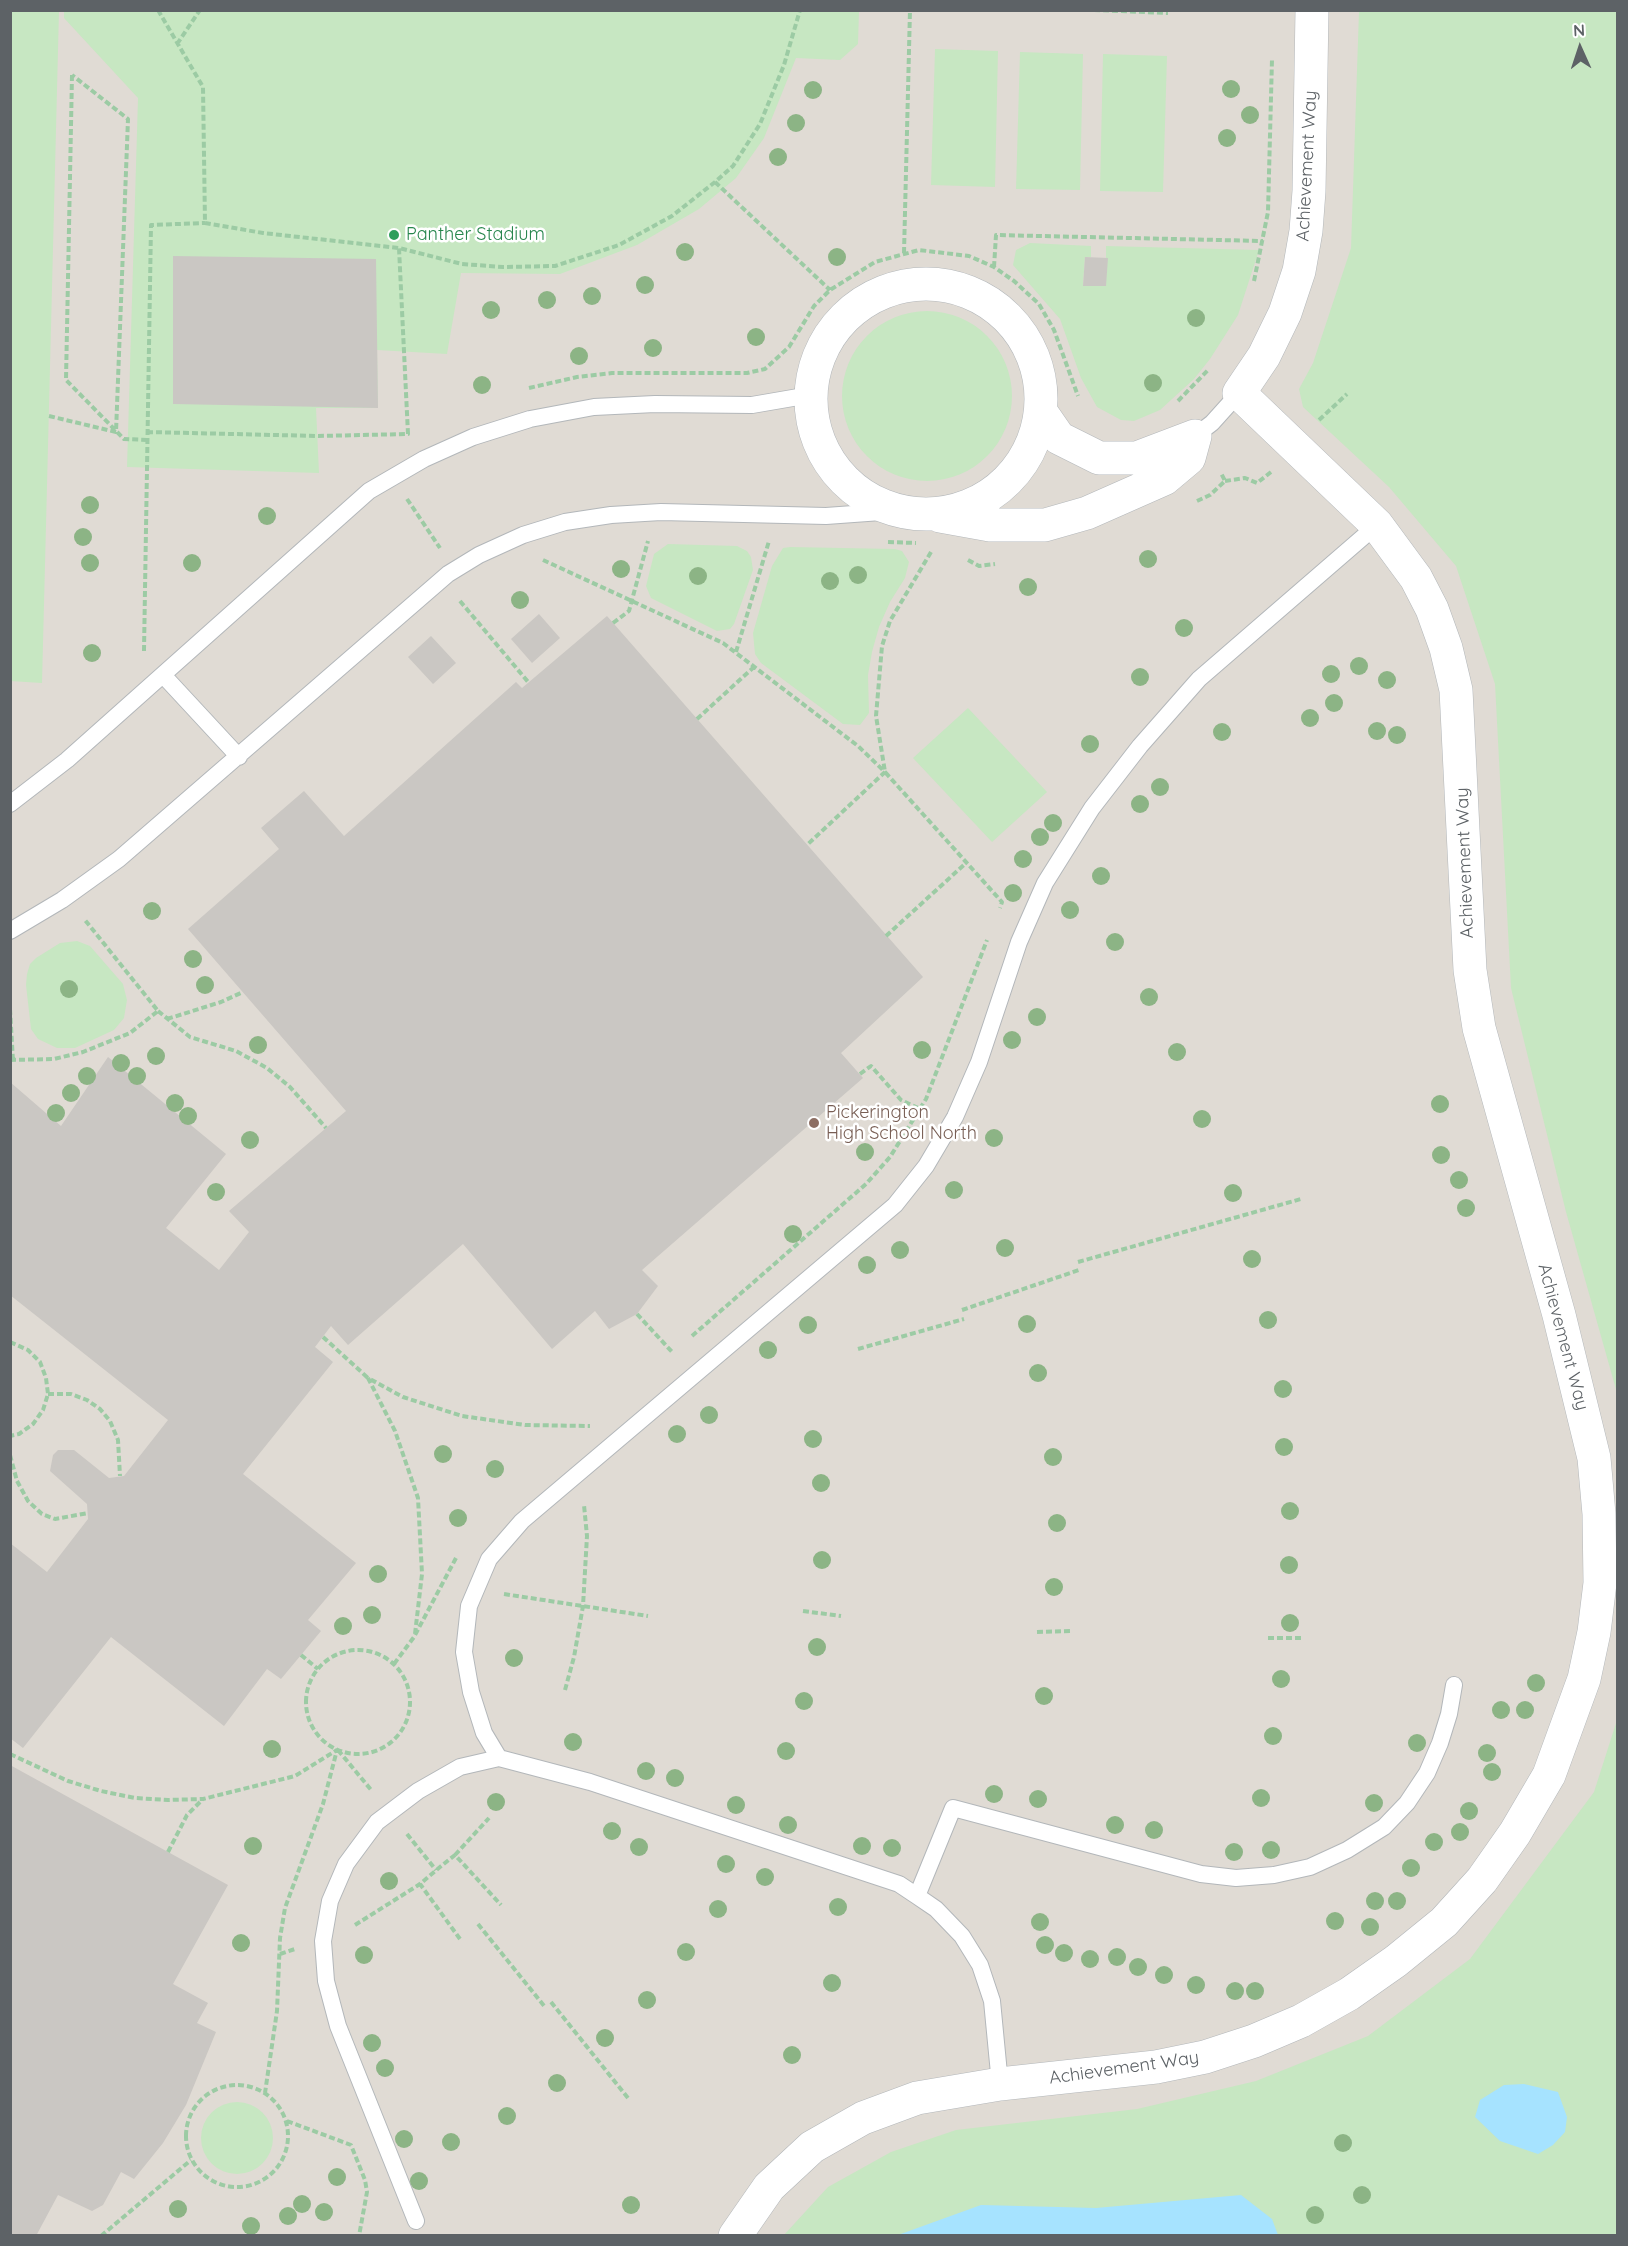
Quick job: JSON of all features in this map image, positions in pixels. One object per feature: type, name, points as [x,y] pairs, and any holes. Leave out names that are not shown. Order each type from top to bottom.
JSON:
[{"type":"street","name":"Achievement Way","points":[[735,2235],[769,2187],[812,2147],[863,2118],[917,2098],[1000,2084],[1156,2067],[1205,2057],[1291,2025],[1349,1994],[1396,1961],[1444,1922],[1482,1880],[1515,1833],[1549,1774],[1584,1679],[1594,1632],[1600,1583],[1599,1514],[1594,1458],[1559,1315],[1479,1028],[1470,970],[1461,741],[1454,680],[1446,648],[1432,609],[1416,578],[1377,525],[1239,393],[1264,356],[1285,313],[1299,271],[1306,231],[1309,190],[1312,10]]},
{"type":"street","points":[[931,534],[1003,486],[1028,456],[1041,420],[1042,383],[1030,346],[1008,316],[976,294],[940,284],[902,285],[866,299],[837,324],[817,357],[810,395],[815,433],[832,467],[859,494],[894,511],[931,534],[990,525],[1045,525],[1087,513],[1164,479],[1189,458],[1195,436]]},
{"type":"street","points":[[1041,412],[1059,438],[1099,458],[1137,458],[1195,436]]},
{"type":"lane","points":[[1195,436],[1212,423],[1239,393]]},
{"type":"lane","points":[[10,804],[67,760],[369,491],[395,476],[473,437],[530,418],[594,407],[655,404],[752,405],[810,395]]},
{"type":"lane","points":[[10,931],[62,900],[119,859],[448,574],[479,555],[523,535],[565,522],[611,515],[661,512],[826,516],[894,511]]},
{"type":"lane","points":[[499,1758],[484,1733],[471,1692],[464,1652],[469,1606],[489,1559],[522,1521],[895,1205],[926,1166],[955,1117],[979,1062],[1019,942],[1045,883],[1092,808],[1140,746],[1199,680],[1377,525]]},
{"type":"lane","points":[[163,675],[239,757]]},
{"type":"lane","points":[[917,1896],[953,1808],[1201,1874],[1245,1878],[1274,1875],[1310,1867],[1347,1850],[1384,1827],[1407,1803],[1427,1773],[1440,1743],[1449,1714],[1454,1685]]},
{"type":"lane","points":[[416,2221],[338,2026],[326,1981],[323,1941],[330,1901],[346,1864],[377,1822],[418,1791],[460,1767],[499,1758],[590,1782],[899,1884],[936,1908],[962,1936],[980,1965],[992,2001],[1000,2084]]},
{"type":"path","points":[[158,10],[203,87],[205,223]]},
{"type":"path","points":[[177,44],[200,10]]},
{"type":"path","points":[[144,651],[151,225],[205,223],[263,233],[399,248],[462,264],[555,266],[619,244],[672,216],[733,166],[759,124],[784,65],[800,10]]},
{"type":"path","points":[[903,253],[910,10]]},
{"type":"path","points":[[1094,10],[1168,13]]},
{"type":"path","points":[[116,432],[128,119],[72,75],[66,380],[116,432],[124,439],[147,441]]},
{"type":"path","points":[[715,182],[831,290]]},
{"type":"path","points":[[994,267],[996,235],[1264,241]]},
{"type":"path","points":[[147,432],[318,436],[408,434],[399,248]]},
{"type":"path","points":[[1325,414],[1347,393]]},
{"type":"path","points":[[49,416],[116,432]]},
{"type":"path","points":[[395,476],[404,495],[443,552],[448,574]]},
{"type":"path","points":[[877,542],[931,534]]},
{"type":"path","points":[[885,772],[876,716],[882,646],[890,621],[931,534]]},
{"type":"path","points":[[613,623],[629,611],[649,536],[639,537]]},
{"type":"path","points":[[736,652],[770,539],[759,539]]},
{"type":"path","points":[[543,555],[534,558],[547,560],[723,643],[858,746],[885,772],[1002,902],[998,913]]},
{"type":"path","points":[[466,592],[457,599],[528,683]]},
{"type":"path","points":[[697,719],[755,666]]},
{"type":"path","points":[[807,844],[885,772]]},
{"type":"path","points":[[886,936],[966,863]]},
{"type":"path","points":[[77,925],[86,919],[158,1011],[167,1019],[190,1037],[236,1051],[267,1068],[290,1087],[326,1128]]},
{"type":"path","points":[[691,1337],[866,1184],[890,1157],[920,1109],[938,1071],[990,933]]},
{"type":"path","points":[[167,1019],[229,999],[243,992]]},
{"type":"path","points":[[10,1009],[12,1060],[54,1059],[100,1046],[130,1033],[158,1011]]},
{"type":"path","points":[[860,1074],[871,1066],[901,1100],[920,1109]]},
{"type":"path","points":[[1077,1262],[1301,1199]]},
{"type":"path","points":[[962,1310],[1079,1270]]},
{"type":"path","points":[[637,1314],[673,1353]]},
{"type":"path","points":[[858,1349],[964,1319]]},
{"type":"path","points":[[323,1336],[368,1378],[403,1397],[462,1416],[525,1425],[590,1426]]},
{"type":"path","points":[[10,1342],[28,1350],[40,1362],[46,1378],[48,1394],[43,1410],[33,1424],[19,1434],[10,1436]]},
{"type":"path","points":[[665,1360],[682,1345]]},
{"type":"path","points":[[368,1378],[395,1431],[418,1498],[422,1574],[414,1637]]},
{"type":"path","points":[[48,1394],[71,1394],[87,1400],[100,1409],[110,1422],[118,1440],[120,1476]]},
{"type":"path","points":[[565,1690],[574,1657],[583,1606],[587,1536],[574,1439],[599,1418]]},
{"type":"path","points":[[10,1455],[22,1491],[28,1501],[42,1514],[55,1519],[88,1513]]},
{"type":"path","points":[[394,1664],[414,1637],[460,1552]]},
{"type":"path","points":[[495,1592],[648,1616]]},
{"type":"path","points":[[803,1611],[841,1616]]},
{"type":"path","points":[[1037,1632],[1070,1631]]},
{"type":"path","points":[[1268,1638],[1303,1638]]},
{"type":"path","points":[[10,1754],[68,1781],[135,1798],[203,1799],[295,1776],[337,1750],[357,1754],[373,1752],[388,1745],[400,1734],[407,1719],[410,1703],[408,1687],[401,1672],[394,1664],[374,1653],[358,1650],[340,1653],[318,1669],[307,1692],[306,1710],[312,1727],[324,1741],[337,1750],[436,1870]]},
{"type":"path","points":[[301,1655],[318,1669]]},
{"type":"path","points":[[265,2093],[277,2010],[280,1938],[285,1908],[316,1823],[337,1750]]},
{"type":"path","points":[[168,1852],[187,1815],[203,1799]]},
{"type":"path","points":[[460,1939],[420,1884],[455,1856],[489,1818]]},
{"type":"path","points":[[455,1856],[501,1905]]},
{"type":"path","points":[[478,1924],[545,2007]]},
{"type":"path","points":[[550,2002],[628,2098]]},
{"type":"path","points":[[233,2085],[250,2086],[265,2093],[279,2106],[287,2121],[290,2138],[286,2156],[276,2170],[263,2181],[246,2187],[230,2187],[214,2182],[201,2173],[191,2160],[186,2143],[186,2127],[193,2111],[203,2098],[217,2089],[233,2085]]},
{"type":"path","points":[[287,2121],[351,2145],[365,2180],[367,2192],[359,2235]]},
{"type":"path","points":[[101,2235],[191,2160]]},
{"type":"shaded area","name":"Pickerington High School North","points":[[11,11],[1617,11],[1617,2235],[11,2235]]},
{"type":"green space","points":[[11,10],[59,11],[42,683],[10,681]]},
{"type":"green space","name":"Panther Stadium","points":[[64,11],[859,11],[858,44],[840,60],[796,58],[764,138],[736,178],[699,209],[637,245],[560,274],[461,273],[447,354],[377,350],[378,408],[316,408],[319,473],[127,467],[138,98],[64,18]]},
{"type":"green space","points":[[1359,11],[1617,11],[1617,1393],[1566,1212],[1511,988],[1495,684],[1456,566],[1389,487],[1303,407],[1299,389],[1313,363],[1351,248]]},
{"type":"green space","points":[[935,49],[998,51],[995,187],[931,185]]},
{"type":"green space","points":[[1020,52],[1083,54],[1080,190],[1016,189]]},
{"type":"green space","points":[[1103,54],[1167,56],[1163,192],[1100,191]]},
{"type":"green space","points":[[1030,243],[1091,246],[1091,257],[1085,257],[1083,285],[1106,286],[1106,246],[1259,250],[1238,315],[1210,359],[1194,379],[1160,410],[1134,421],[1121,420],[1097,407],[1081,378],[1060,319],[1013,265],[1016,250]]},
{"type":"green space","points":[[927,311],[944,312],[960,317],[987,336],[1006,363],[1011,379],[1011,413],[1006,429],[987,456],[960,475],[944,480],[927,481],[910,480],[894,475],[867,456],[848,429],[843,413],[842,396],[843,379],[848,363],[867,336],[894,317],[910,312]]},
{"type":"green space","points":[[668,544],[737,546],[747,551],[751,557],[753,570],[734,624],[730,629],[717,631],[651,598],[646,586],[654,554]]},
{"type":"green space","points":[[783,548],[895,549],[902,551],[909,562],[905,578],[890,602],[879,627],[868,675],[869,713],[860,725],[843,724],[761,663],[755,654],[753,633],[772,566]]},
{"type":"green space","points":[[968,708],[1047,792],[992,842],[913,758]]},
{"type":"green space","points":[[77,941],[90,946],[123,984],[127,1000],[124,1018],[114,1030],[75,1048],[57,1048],[38,1039],[31,1029],[27,974],[30,964],[36,958],[60,943]]},
{"type":"green space","points":[[1617,1720],[1617,2235],[783,2236],[828,2187],[891,2152],[956,2130],[1137,2109],[1256,2081],[1368,2036],[1470,1959],[1594,1792]]},
{"type":"green space","points":[[237,2102],[257,2108],[267,2118],[273,2138],[267,2158],[257,2168],[237,2174],[217,2168],[207,2158],[201,2138],[207,2118],[217,2108]]},
{"type":"water","points":[[1524,2084],[1558,2092],[1567,2117],[1565,2132],[1553,2145],[1538,2154],[1500,2141],[1475,2117],[1480,2100],[1504,2085]]},
{"type":"water","points":[[1241,2195],[1272,2219],[1278,2235],[898,2235],[981,2205],[1096,2208]]},
{"type":"building","points":[[173,256],[376,259],[378,408],[173,404]]},
{"type":"building","points":[[1085,257],[1108,258],[1106,286],[1083,286]]},
{"type":"building","points":[[539,614],[560,638],[532,663],[511,639]]},
{"type":"building","name":"Pickerington High School North","points":[[607,616],[923,977],[841,1053],[863,1078],[642,1270],[658,1286],[637,1314],[609,1329],[595,1311],[552,1349],[463,1244],[348,1345],[331,1326],[315,1347],[333,1362],[243,1474],[356,1563],[308,1620],[321,1631],[281,1679],[267,1669],[224,1726],[111,1637],[23,1748],[10,1738],[10,1543],[47,1572],[88,1519],[87,1504],[50,1471],[53,1455],[58,1450],[74,1450],[109,1478],[124,1476],[168,1420],[10,1295],[10,1082],[61,1126],[108,1057],[226,1154],[166,1228],[219,1270],[249,1232],[229,1211],[346,1111],[188,929],[279,849],[261,828],[304,791],[344,836],[516,682],[522,688]]},
{"type":"building","points":[[431,636],[456,663],[433,684],[408,657]]},
{"type":"building","points":[[10,1765],[228,1885],[173,1984],[208,2003],[197,2023],[216,2032],[186,2105],[163,2143],[134,2179],[121,2172],[103,2205],[92,2211],[58,2195],[36,2236],[10,2236]]},
{"type":"place","name":"Panther Stadium","points":[[394,235]]},
{"type":"place","name":"Pickerington High School North","points":[[814,1123]]}]
